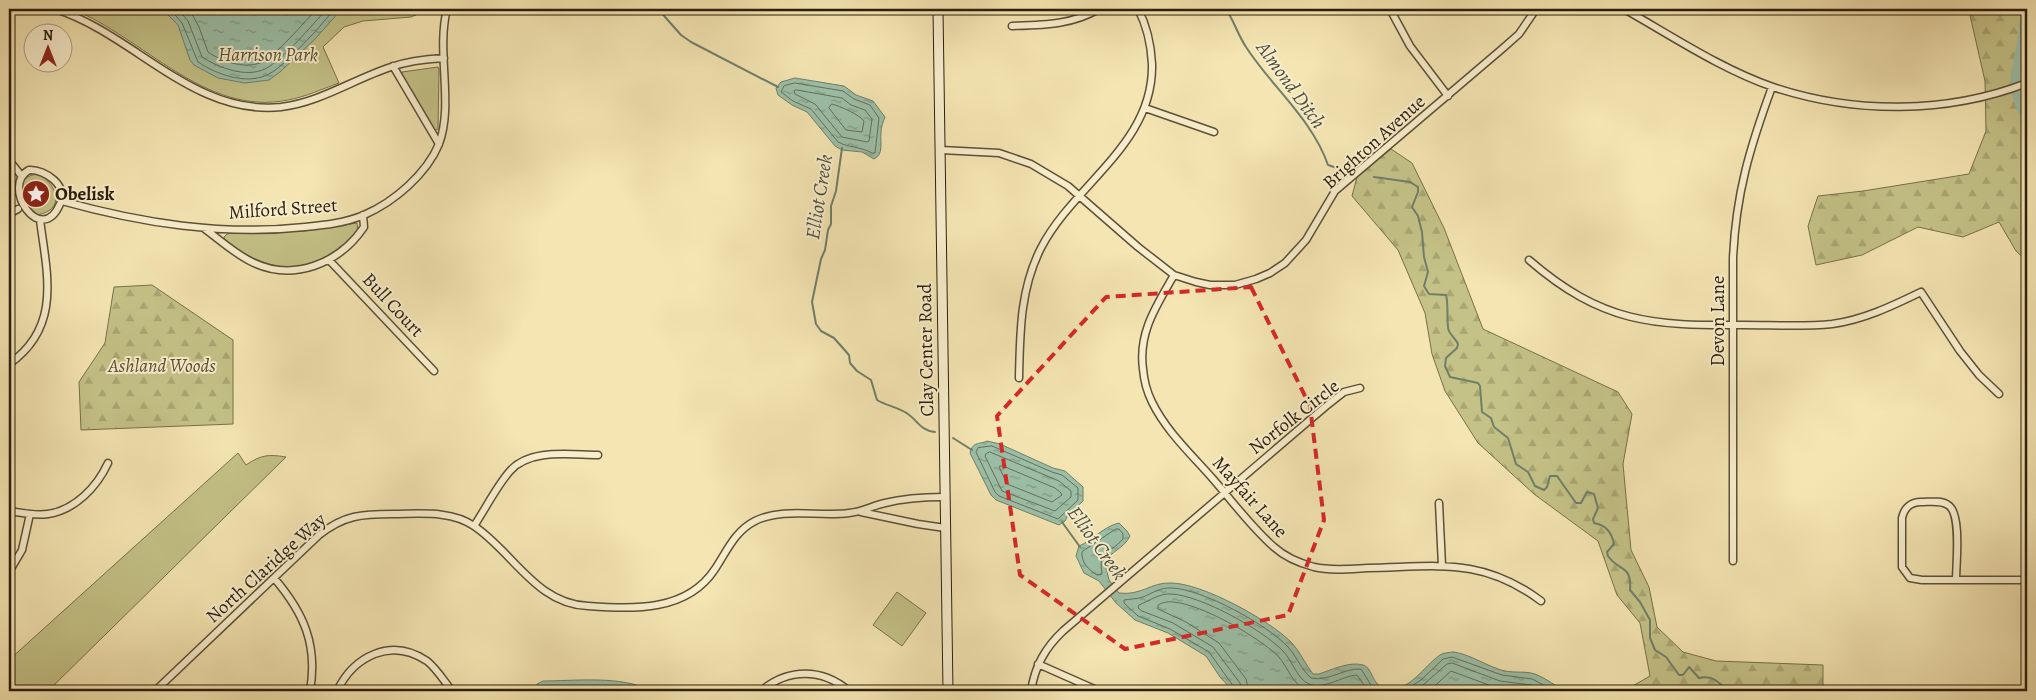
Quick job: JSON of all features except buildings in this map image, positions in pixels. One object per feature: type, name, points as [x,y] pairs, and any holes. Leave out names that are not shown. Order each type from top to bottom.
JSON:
[{"type":"street","points":[[55,9],[95,25],[207,95],[245,106],[280,107],[306,102],[393,66],[418,60],[444,58]]},
{"type":"street","name":"Milford Street","points":[[62,201],[136,219],[204,228],[252,230],[296,228],[334,223],[363,215],[390,201],[419,176],[430,163],[439,144],[444,118],[444,29],[448,9]]},
{"type":"street","name":"Clay Center Road","points":[[938,9],[948,691]]},
{"type":"street","points":[[1012,26],[1061,24],[1099,9]]},
{"type":"street","points":[[1019,378],[1022,311],[1030,272],[1052,230],[1126,142],[1145,108],[1151,77],[1151,54],[1146,28],[1138,9]]},
{"type":"street","points":[[1390,9],[1415,54],[1448,96]]},
{"type":"street","name":"Brighton Avenue","points":[[941,150],[984,151],[1019,159],[1055,177],[1174,275],[1196,282],[1236,285],[1270,273],[1296,252],[1306,240],[1335,191],[1519,34],[1536,9]]},
{"type":"street","points":[[1624,9],[1728,67],[1772,87],[1812,98],[1866,106],[1907,107],[1941,104],[1999,92],[2027,83]]},
{"type":"street","points":[[393,66],[439,144]]},
{"type":"street","name":"Devon Lane","points":[[1733,561],[1733,249],[1740,192],[1751,149],[1772,87]]},
{"type":"street","points":[[1145,108],[1214,132]]},
{"type":"street","points":[[9,160],[20,174]]},
{"type":"street","points":[[12,191],[13,183],[20,174],[35,170],[48,174],[58,186],[62,201],[54,214],[40,220],[32,218],[18,209],[14,200]]},
{"type":"street","points":[[9,214],[18,209]]},
{"type":"street","name":"Milford Street","points":[[204,228],[240,256],[265,267],[297,270],[312,267],[329,260],[359,234],[364,225],[363,215]]},
{"type":"street","points":[[9,364],[32,341],[40,329],[47,306],[48,281],[40,220]]},
{"type":"street","name":"Bull Court","points":[[329,260],[434,371]]},
{"type":"street","points":[[1529,260],[1562,287],[1594,305],[1618,314],[1665,324],[1733,326],[1832,324],[1878,312],[1921,292],[1960,351],[1979,375],[1999,394]]},
{"type":"street","name":"Mayfair Lane","points":[[1174,275],[1150,317],[1142,341],[1142,367],[1146,387],[1162,419],[1274,547],[1285,556],[1299,562],[1328,569],[1442,566],[1482,570],[1528,591],[1541,601]]},
{"type":"street","name":"Norfolk Circle","points":[[1031,691],[1033,677],[1038,664],[1054,640],[1340,395],[1360,388]]},
{"type":"street","points":[[474,526],[506,476],[522,461],[542,456],[598,455]]},
{"type":"street","points":[[9,511],[48,514],[64,509],[74,504],[100,479],[108,463]]},
{"type":"street","name":"North Claridge Way","points":[[860,512],[874,506],[910,498],[944,497]]},
{"type":"street","points":[[1439,502],[1442,566]]},
{"type":"street","points":[[1956,580],[1957,525],[1954,510],[1946,503],[1941,502],[1916,502],[1911,504],[1903,512],[1902,518],[1902,567],[1910,578],[1916,580],[1956,580],[2027,580]]},
{"type":"street","name":"North Claridge Way","points":[[155,691],[319,535],[334,524],[350,517],[366,514],[435,514],[452,516],[474,526],[540,588],[559,600],[585,606],[649,606],[677,600],[697,588],[715,569],[735,537],[744,528],[758,520],[775,515],[860,512],[945,528]]},
{"type":"street","points":[[9,572],[22,550],[30,514]]},
{"type":"street","points":[[274,578],[298,610],[309,636],[312,665],[310,691]]},
{"type":"street","points":[[337,691],[348,671],[357,663],[370,656],[389,651],[404,652],[426,661],[452,691]]},
{"type":"street","points":[[1038,664],[1099,691]]},
{"type":"street","points":[[761,691],[781,678],[802,673],[815,674],[832,679],[849,691]]},
{"type":"highlighted area","points":[[1251,287],[1310,406],[1324,520],[1288,615],[1125,649],[1020,575],[997,416],[1106,297]]},
{"type":"green space","name":"Harrison Park","points":[[72,9],[430,9],[411,17],[363,21],[344,27],[323,47],[339,83],[294,99],[258,102],[229,97],[202,86],[175,71],[124,37]]},
{"type":"green space","points":[[1966,9],[2027,9],[2027,261],[2016,251],[1999,222],[1963,237],[1918,227],[1862,255],[1816,265],[1808,226],[1818,196],[1863,191],[1969,174],[1986,131],[1985,81],[1969,11]]},
{"type":"green space","points":[[438,67],[438,129],[434,131],[403,77],[402,72]]},
{"type":"green space","points":[[1391,149],[1412,163],[1444,228],[1483,329],[1618,392],[1632,414],[1623,464],[1631,550],[1649,587],[1657,627],[1683,652],[1716,661],[1823,665],[1823,691],[1624,691],[1650,676],[1640,623],[1617,595],[1598,541],[1534,494],[1478,443],[1445,391],[1432,354],[1425,313],[1398,250],[1352,196],[1357,177]]},
{"type":"green space","points":[[38,174],[50,184],[56,197],[52,208],[36,215],[22,205],[16,188],[26,178]]},
{"type":"green space","points":[[357,223],[358,231],[341,246],[325,257],[309,264],[294,267],[278,266],[261,261],[225,241],[224,237],[232,233],[304,231]]},
{"type":"green space","name":"Ashland Woods","points":[[152,285],[233,340],[233,424],[81,430],[79,382],[105,343],[114,287]]},
{"type":"green space","points":[[238,453],[246,465],[265,456],[286,457],[48,691],[9,691],[9,660]]},
{"type":"green space","points":[[897,592],[926,613],[902,646],[873,625]]},
{"type":"water","points":[[162,9],[348,9],[338,13],[316,38],[269,80],[245,83],[218,78],[194,65],[190,60],[178,25]]},
{"type":"water","points":[[795,78],[844,86],[856,95],[873,101],[885,117],[881,129],[881,148],[877,157],[874,159],[862,152],[842,150],[835,146],[807,112],[792,105],[778,95],[776,88],[781,82]]},
{"type":"water","points":[[987,441],[1000,444],[1053,468],[1065,471],[1083,487],[1083,501],[1059,525],[996,500],[991,495],[970,453],[974,445]]},
{"type":"water","points":[[1119,523],[1130,536],[1105,563],[1109,580],[1119,593],[1134,593],[1164,583],[1171,583],[1200,589],[1217,596],[1252,614],[1281,633],[1291,642],[1313,674],[1358,664],[1367,667],[1379,686],[1390,689],[1398,688],[1411,681],[1440,655],[1454,652],[1505,671],[1535,674],[1565,691],[1233,691],[1220,677],[1206,656],[1168,633],[1135,620],[1116,603],[1099,581],[1084,573],[1076,556],[1079,546],[1108,527]]},
{"type":"water","points":[[543,681],[613,681],[639,686],[650,691],[536,691],[537,684]]},
{"type":"waterway","name":"Elliot Creek","points":[[658,9],[681,35],[691,42],[778,87]]},
{"type":"waterway","name":"Almond Ditch","points":[[1226,9],[1246,47],[1312,133],[1328,165],[1340,169]]},
{"type":"waterway","points":[[2027,15],[2016,77],[2018,95],[2027,116]]},
{"type":"waterway","name":"Elliot Creek","points":[[842,148],[836,191],[831,206],[831,224],[812,302],[816,324],[821,331],[834,338],[849,355],[850,363],[857,371],[871,380],[877,400],[904,412],[926,430],[935,432]]},
{"type":"waterway","name":"Almond Ditch","points":[[1374,177],[1410,182],[1418,187],[1412,207],[1418,216],[1422,232],[1424,257],[1428,272],[1424,286],[1429,294],[1446,295],[1448,328],[1458,344],[1457,348],[1446,358],[1445,366],[1450,377],[1478,383],[1480,386],[1482,412],[1491,418],[1494,427],[1508,438],[1516,464],[1528,472],[1535,486],[1544,490],[1547,487],[1550,476],[1557,476],[1576,503],[1581,503],[1587,492],[1594,494],[1598,508],[1593,519],[1594,523],[1608,530],[1614,544],[1607,552],[1608,556],[1627,572],[1630,590],[1640,602],[1650,620],[1650,638],[1655,650],[1666,657],[1679,675],[1683,675],[1689,667],[1699,678],[1710,678],[1725,688],[1738,687],[1752,691]]},
{"type":"waterway","name":"Elliot Creek","points":[[953,438],[972,450]]},
{"type":"waterway","name":"Elliot Creek","points":[[1062,522],[1080,547]]},
{"type":"place","name":"Obelisk","points":[[36,194]]}]
